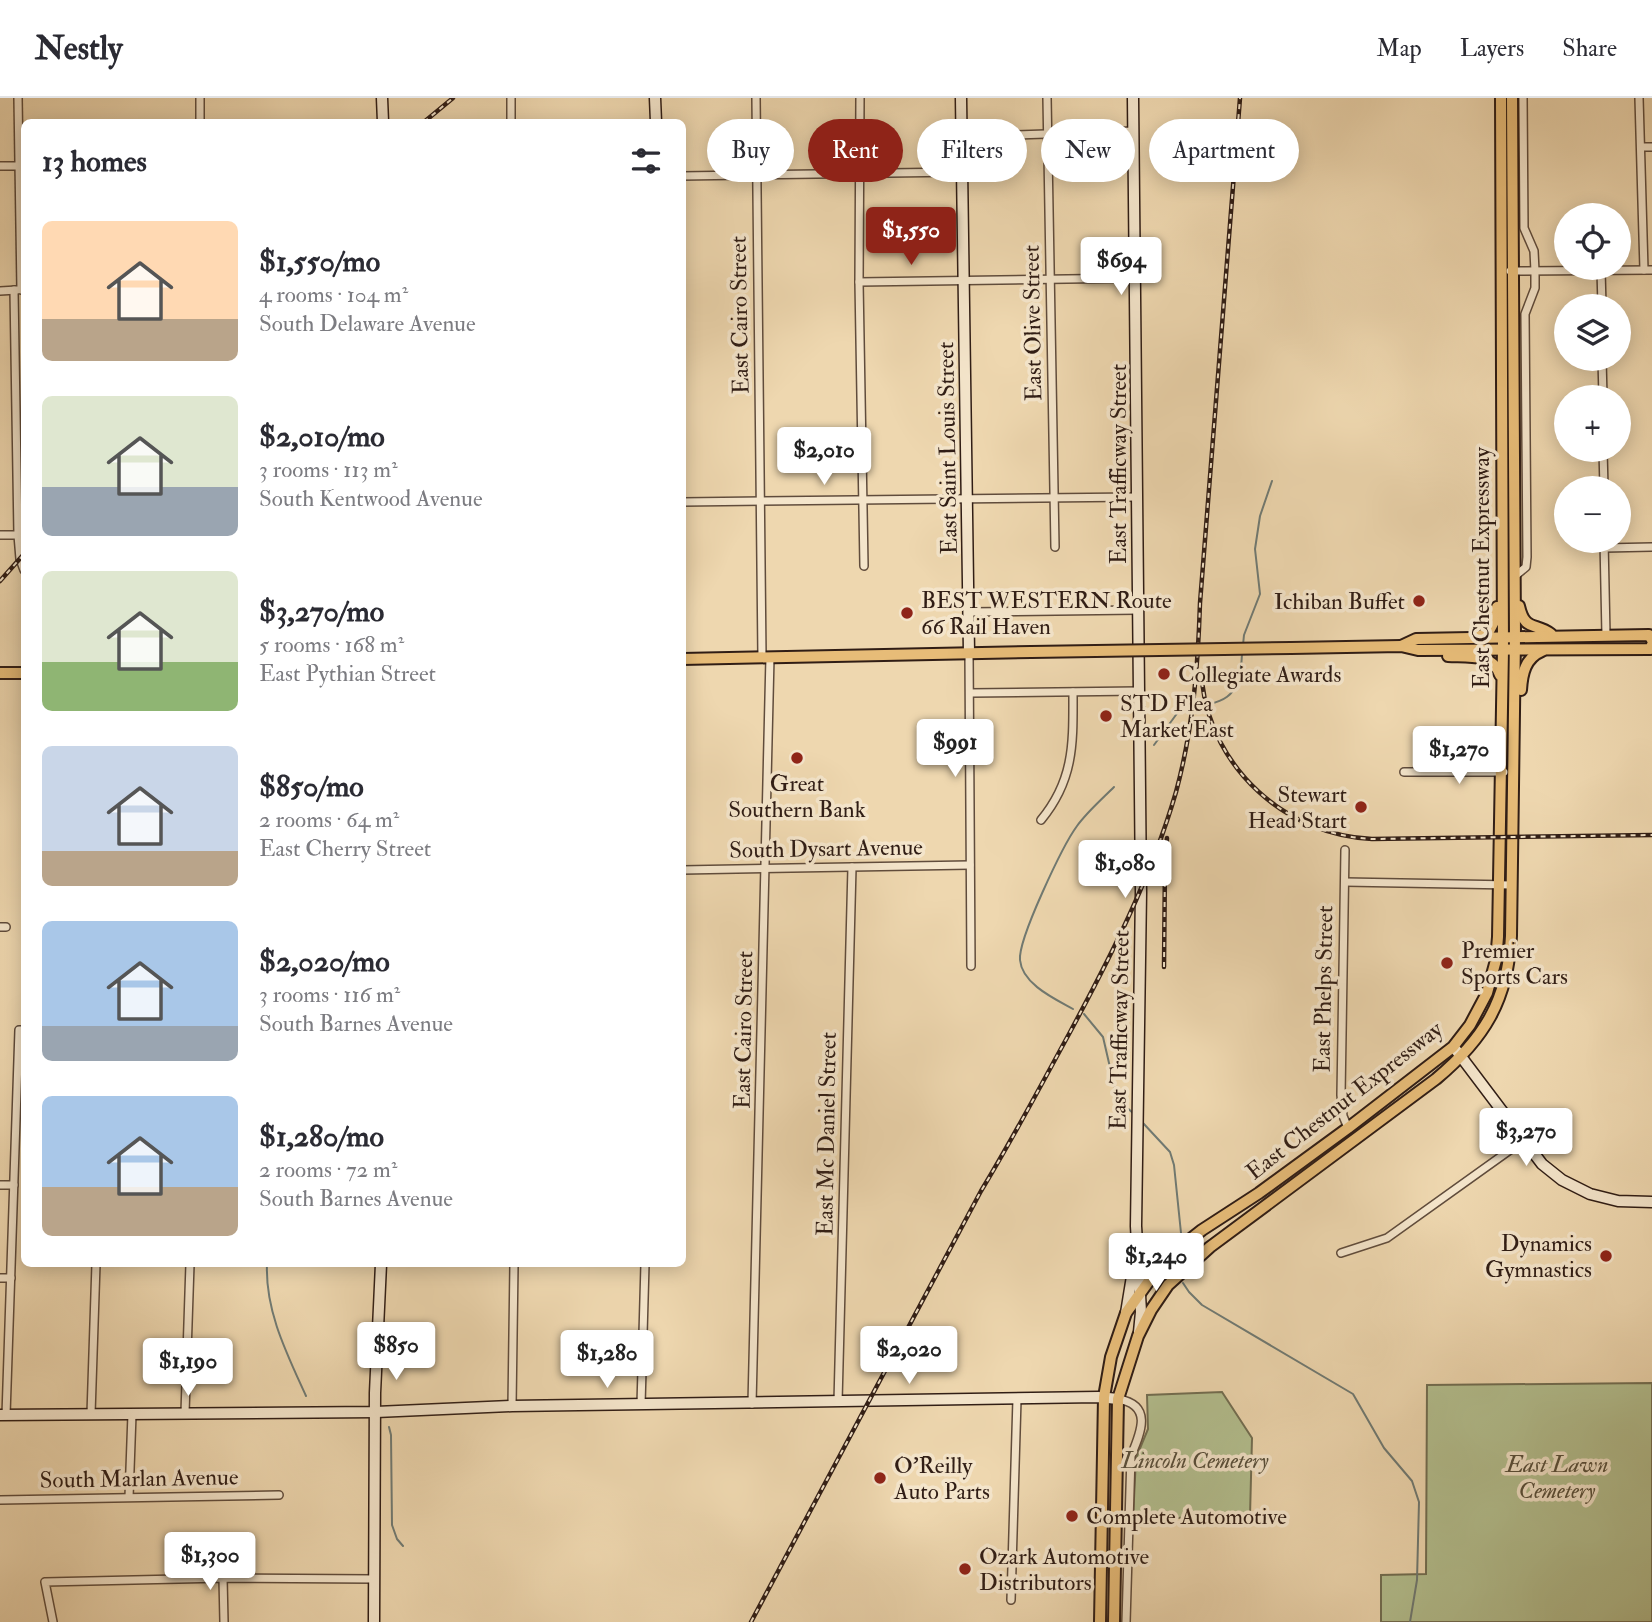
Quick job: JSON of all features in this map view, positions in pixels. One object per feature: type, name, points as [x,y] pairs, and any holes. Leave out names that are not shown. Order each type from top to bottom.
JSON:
[{"type":"main road","points":[[382,98],[383,119]]},
{"type":"main road","points":[[655,98],[656,119]]},
{"type":"main road","name":"East Saint Louis Street","points":[[961,98],[962,119]]},
{"type":"main road","name":"East Trafficway Street","points":[[1133,98],[1134,119]]},
{"type":"main road","name":"East Chestnut Expressway","points":[[1114,1622],[1118,1399],[1138,1336],[1168,1285],[1195,1259],[1462,1058],[1490,1019],[1504,986],[1510,958],[1512,885],[1515,576],[1508,271],[1500,98]]},
{"type":"main road","name":"East Chestnut Expressway","points":[[1100,1622],[1104,1397],[1111,1357],[1126,1313],[1164,1260],[1202,1230],[1259,1193],[1348,1128],[1453,1047],[1479,1009],[1492,976],[1496,960],[1499,885],[1503,650],[1502,503],[1511,98]]},
{"type":"main road","name":"East Saint Louis Street","points":[[962,182],[970,653]]},
{"type":"main road","name":"East Trafficway Street","points":[[1135,182],[1140,971],[1136,1250],[1140,1293],[1138,1336]]},
{"type":"main road","points":[[1472,638],[1488,633],[1496,618],[1498,521],[1502,503]]},
{"type":"main road","points":[[1515,590],[1522,619],[1532,627],[1548,631],[1553,636]]},
{"type":"main road","points":[[1401,646],[1416,639],[1649,635],[1652,640]]},
{"type":"main road","points":[[1418,650],[1650,649],[1652,645]]},
{"type":"main road","points":[[686,659],[1401,646],[1437,655],[1489,660],[1498,668],[1502,681]]},
{"type":"main road","points":[[1514,772],[1518,758],[1522,674],[1532,656],[1546,650]]},
{"type":"main road","points":[[0,673],[21,673]]},
{"type":"main road","points":[[1453,1047],[1542,1164],[1562,1180],[1590,1194],[1618,1201],[1652,1202]]},
{"type":"main road","points":[[1136,1250],[1144,1260],[1164,1260]]},
{"type":"main road","name":"East Trafficway Street","points":[[1126,1313],[1136,1250]]},
{"type":"main road","points":[[374,1622],[381,1267]]},
{"type":"main road","points":[[3,1415],[376,1412],[512,1406],[1104,1397],[1118,1399]]},
{"type":"street","points":[[18,98],[21,149]]},
{"type":"street","points":[[200,98],[200,119]]},
{"type":"street","points":[[511,98],[511,119]]},
{"type":"street","name":"East Cairo Street","points":[[755,98],[756,119]]},
{"type":"street","points":[[860,98],[860,119]]},
{"type":"street","name":"East Olive Street","points":[[1048,98],[1048,119]]},
{"type":"street","points":[[1515,576],[1526,566],[1527,557],[1525,314],[1535,288],[1534,251],[1524,228],[1522,98]]},
{"type":"street","points":[[1639,98],[1648,270]]},
{"type":"street","points":[[1641,147],[1652,147]]},
{"type":"street","points":[[0,166],[21,166]]},
{"type":"street","points":[[686,176],[707,176]]},
{"type":"street","name":"East Cairo Street","points":[[752,1404],[766,868],[766,657],[760,502],[757,182]]},
{"type":"street","points":[[860,182],[864,566]]},
{"type":"street","name":"East Olive Street","points":[[1049,182],[1055,547]]},
{"type":"street","points":[[21,228],[18,535],[21,562]]},
{"type":"street","points":[[1508,271],[1554,271]]},
{"type":"street","points":[[859,282],[1136,278]]},
{"type":"street","points":[[0,291],[20,290]]},
{"type":"street","points":[[686,502],[1138,496]]},
{"type":"street","points":[[0,535],[18,535]]},
{"type":"street","points":[[1631,546],[1652,547]]},
{"type":"street","points":[[1604,553],[1606,635]]},
{"type":"street","points":[[969,612],[1138,610]]},
{"type":"street","name":"East Saint Louis Street","points":[[970,653],[971,966]]},
{"type":"street","points":[[970,693],[1139,691]]},
{"type":"street","points":[[1041,820],[1055,802],[1071,760],[1073,692]]},
{"type":"street","points":[[1404,772],[1514,772]]},
{"type":"street","name":"East Phelps Street","points":[[1345,850],[1341,1095],[1343,1116],[1348,1128]]},
{"type":"street","name":"South Dysart Avenue","points":[[686,870],[970,864]]},
{"type":"street","name":"East Mc Daniel Street","points":[[838,1402],[852,867]]},
{"type":"street","points":[[1345,882],[1512,885]]},
{"type":"street","points":[[3,1415],[14,1185],[21,1109]]},
{"type":"street","points":[[1341,1253],[1387,1238],[1524,1140]]},
{"type":"street","points":[[0,1185],[14,1185]]},
{"type":"street","points":[[14,1194],[21,1194]]},
{"type":"street","points":[[91,1414],[96,1267]]},
{"type":"street","points":[[185,1413],[190,1267]]},
{"type":"street","points":[[512,1406],[514,1267]]},
{"type":"street","points":[[641,1405],[645,1267]]},
{"type":"street","points":[[0,1278],[11,1278]]},
{"type":"street","points":[[1010,1600],[1017,1399]]},
{"type":"street","points":[[1118,1399],[1132,1402],[1140,1410],[1141,1421],[1131,1456],[1126,1622]]},
{"type":"street","points":[[129,1497],[132,1414]]},
{"type":"street","name":"South Marlan Avenue","points":[[0,1500],[279,1495]]},
{"type":"street","points":[[223,1578],[224,1622]]},
{"type":"street","points":[[53,1622],[45,1582],[223,1578],[374,1579]]},
{"type":"green space","name":"East Lawn Cemetery","points":[[1652,1383],[1652,1622],[1381,1622],[1381,1575],[1426,1574],[1427,1385]]},
{"type":"green space","name":"Lincoln Cemetery","points":[[1222,1392],[1252,1438],[1250,1516],[1133,1519],[1136,1458],[1148,1429],[1147,1395]]},
{"type":"waterway","points":[[1243,645],[1244,635],[1260,594],[1255,549],[1260,516],[1272,481]]},
{"type":"waterway","points":[[1154,745],[1181,708],[1218,701],[1233,691],[1241,670],[1242,654]]},
{"type":"waterway","points":[[1073,1009],[1033,983],[1022,969],[1021,949],[1042,892],[1070,836],[1085,816],[1114,787]]},
{"type":"waterway","points":[[1084,1014],[1103,1037],[1115,1089],[1123,1104],[1134,1114]]},
{"type":"waterway","points":[[1143,1123],[1170,1152],[1174,1165],[1181,1233]]},
{"type":"waterway","points":[[267,1267],[273,1315],[306,1396]]},
{"type":"waterway","points":[[1183,1283],[1202,1305],[1353,1394],[1384,1448],[1412,1481],[1419,1502],[1417,1580],[1410,1622]]},
{"type":"waterway","points":[[389,1427],[392,1525],[403,1546]]},
{"type":"railway","points":[[428,119],[453,98]]},
{"type":"railway","points":[[751,1622],[981,1191],[1100,975],[1129,916],[1166,824],[1182,768],[1194,698],[1240,98]]},
{"type":"railway","points":[[0,581],[21,557]]},
{"type":"railway","points":[[1202,682],[1209,714],[1221,743],[1238,769],[1258,792],[1283,811],[1340,835],[1372,839],[1652,835]]},
{"type":"railway","points":[[1164,967],[1167,838]]},
{"type":"place","name":"Ichiban Buffet","points":[[1419,601]]},
{"type":"place","name":"BEST WESTERN Route 66 Rail Haven","points":[[907,613]]},
{"type":"place","name":"Collegiate Awards","points":[[1164,674]]},
{"type":"place","name":"STD Flea Market East","points":[[1106,716]]},
{"type":"place","name":"Great Southern Bank","points":[[797,758]]},
{"type":"place","name":"Stewart Head Start","points":[[1361,807]]},
{"type":"place","name":"Premier Sports Cars","points":[[1447,963]]},
{"type":"place","name":"Dynamics Gymnastics","points":[[1606,1256]]},
{"type":"place","name":"O'Reilly Auto Parts","points":[[880,1478]]},
{"type":"place","name":"Complete Automotive","points":[[1072,1516]]},
{"type":"place","name":"Ozark Automotive Distributors","points":[[965,1569]]}]
